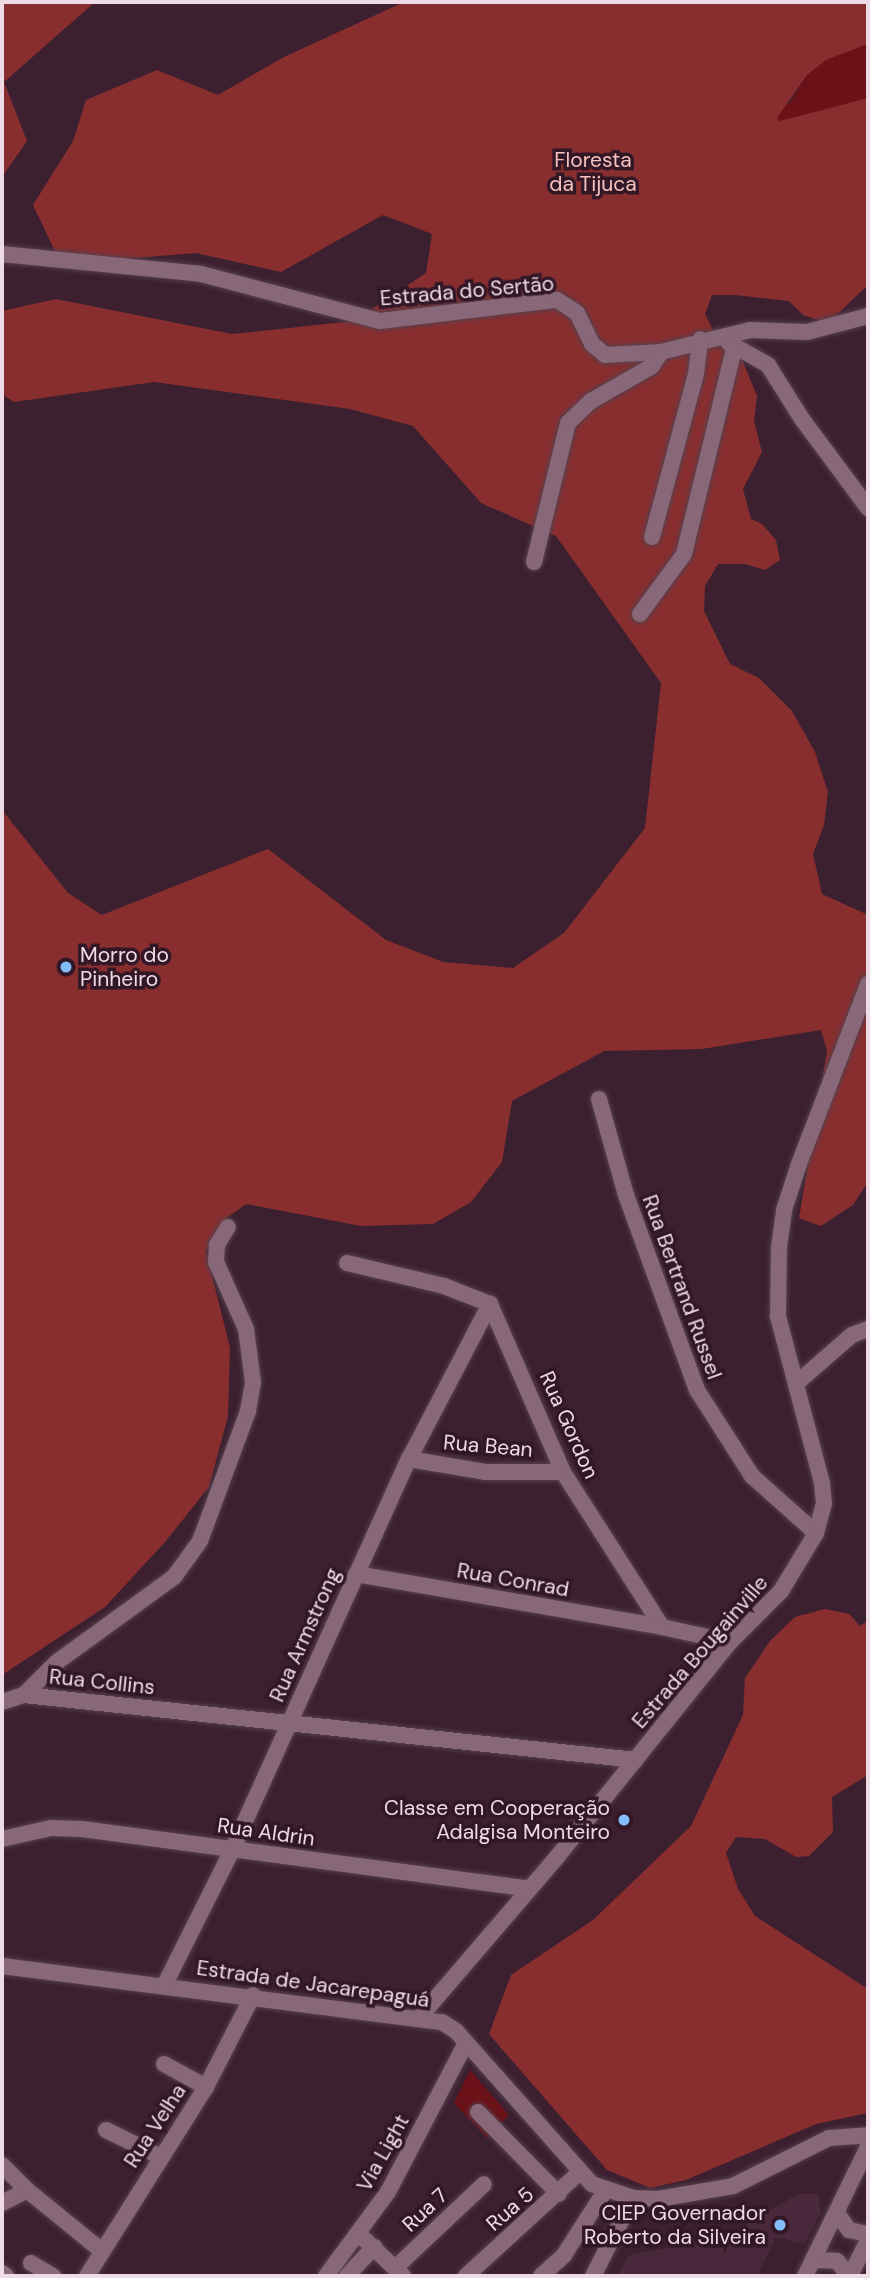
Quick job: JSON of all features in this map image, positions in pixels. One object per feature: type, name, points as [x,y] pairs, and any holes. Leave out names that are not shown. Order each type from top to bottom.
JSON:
[{"type":"street","name":"Estrada do Sertão","points":[[2,254],[214,276],[380,321],[557,300],[577,313],[592,344],[605,355],[661,352],[701,339],[750,330],[807,332],[868,316]]},
{"type":"street","points":[[722,335],[734,349],[768,365],[802,419],[859,490],[868,508]]},
{"type":"street","points":[[652,537],[701,339]]},
{"type":"street","points":[[640,614],[684,554],[734,349]]},
{"type":"street","points":[[534,562],[568,423],[591,401],[652,366],[661,352]]},
{"type":"street","name":"Estrada Bougainville","points":[[419,2018],[636,1759],[730,1642],[781,1591],[816,1532],[824,1503],[822,1483],[777,1298],[784,1210],[868,984]]},
{"type":"street","name":"Rua Bertrand Russel","points":[[599,1099],[644,1248],[697,1390],[751,1476],[816,1532]]},
{"type":"street","name":"Rua Collins","points":[[24,1695],[57,1662],[174,1577],[200,1541],[248,1411],[253,1382],[246,1329],[225,1287],[216,1254],[228,1227]]},
{"type":"street","points":[[347,1263],[457,1290],[490,1304]]},
{"type":"street","name":"Rua Armstrong","points":[[164,1986],[233,1848],[409,1459],[490,1304]]},
{"type":"street","name":"Rua Gordon","points":[[490,1304],[564,1472],[662,1626]]},
{"type":"street","points":[[799,1381],[852,1335],[868,1329]]},
{"type":"street","name":"Rua Bean","points":[[409,1459],[485,1472],[564,1472]]},
{"type":"street","name":"Rua Conrad","points":[[356,1574],[662,1626]]},
{"type":"street","points":[[662,1626],[730,1642]]},
{"type":"street","points":[[2,1702],[24,1695]]},
{"type":"street","name":"Rua Collins","points":[[24,1695],[636,1759]]},
{"type":"street","name":"Rua Aldrin","points":[[2,1839],[62,1828],[526,1888]]},
{"type":"street","name":"Estrada de Jacarepaguá","points":[[2,1966],[253,1996],[419,2018],[449,2025],[580,2172],[605,2191],[633,2198],[658,2199],[733,2186],[830,2138],[868,2135]]},
{"type":"street","name":"Rua Velha","points":[[87,2276],[206,2087],[253,1996]]},
{"type":"street","name":"Via Light","points":[[326,2276],[388,2192],[466,2043]]},
{"type":"street","points":[[164,2064],[206,2087]]},
{"type":"street","points":[[478,2112],[559,2194]]},
{"type":"street","points":[[106,2130],[160,2157]]},
{"type":"street","points":[[804,2276],[868,2147]]},
{"type":"street","points":[[2,2165],[27,2190],[102,2251]]},
{"type":"street","name":"Rua 5","points":[[466,2276],[580,2172]]},
{"type":"street","name":"Rua 7","points":[[399,2272],[484,2184]]},
{"type":"street","points":[[2,2203],[27,2190]]},
{"type":"street","points":[[541,2276],[564,2255],[605,2191]]},
{"type":"street","points":[[593,2276],[633,2198]]},
{"type":"street","points":[[837,2213],[849,2230],[868,2234]]},
{"type":"street","points":[[359,2234],[399,2272]]},
{"type":"street","points":[[813,2259],[838,2261],[849,2276],[868,2240]]},
{"type":"street","points":[[347,2276],[374,2247]]},
{"type":"street","points":[[31,2263],[52,2276]]},
{"type":"street","points":[[2,2273],[6,2276]]},
{"type":"shaded area","points":[[868,44],[868,98],[780,121],[777,118],[778,111],[790,102],[807,75],[826,60]]},
{"type":"shaded area","points":[[470,2070],[509,2115],[487,2138],[454,2103]]},
{"type":"shaded area","name":"CIEP Governador Roberto da Silveira","points":[[798,2194],[818,2194],[821,2213],[804,2244],[776,2237],[757,2276],[618,2276],[629,2255],[722,2239]]},
{"type":"green space","points":[[2,2],[95,2],[4,82],[27,141],[2,177]]},
{"type":"green space","name":"Floresta da Tijuca","points":[[404,2],[868,2],[868,44],[826,60],[807,75],[777,118],[780,121],[868,98],[868,285],[828,323],[803,315],[789,301],[735,295],[712,295],[705,314],[715,334],[736,345],[757,396],[754,421],[762,452],[743,489],[751,519],[762,524],[776,540],[780,560],[765,570],[745,564],[718,564],[705,586],[704,611],[730,664],[759,678],[792,711],[815,752],[828,792],[824,825],[813,854],[822,894],[868,915],[868,1182],[853,1205],[821,1226],[799,1218],[827,1051],[821,1030],[702,1049],[604,1051],[512,1101],[502,1162],[471,1202],[433,1224],[361,1226],[246,1204],[224,1220],[206,1251],[230,1348],[228,1416],[209,1487],[165,1542],[105,1607],[2,1675],[2,810],[68,893],[102,915],[268,849],[386,940],[443,962],[513,968],[564,933],[645,828],[661,683],[556,536],[481,503],[413,426],[350,409],[154,382],[14,402],[2,394],[2,311],[56,299],[232,334],[354,321],[426,273],[432,234],[383,215],[281,272],[196,253],[61,264],[33,205],[73,141],[86,100],[157,70],[218,95],[284,57]]},
{"type":"green space","points":[[825,1609],[849,1614],[860,1626],[868,1621],[868,1775],[832,1797],[833,1832],[809,1856],[796,1857],[765,1839],[736,1837],[726,1853],[738,1889],[755,1916],[868,1989],[868,2113],[816,2124],[686,2180],[650,2188],[607,2170],[489,2034],[511,1975],[593,1920],[691,1826],[743,1715],[745,1678],[770,1641],[795,1617]]},
{"type":"place","name":"Morro do Pinheiro","points":[[66,967]]},
{"type":"place","name":"Classe em Cooperação Adalgisa Monteiro","points":[[624,1820]]},
{"type":"place","name":"CIEP Governador Roberto da Silveira","points":[[780,2225]]}]
